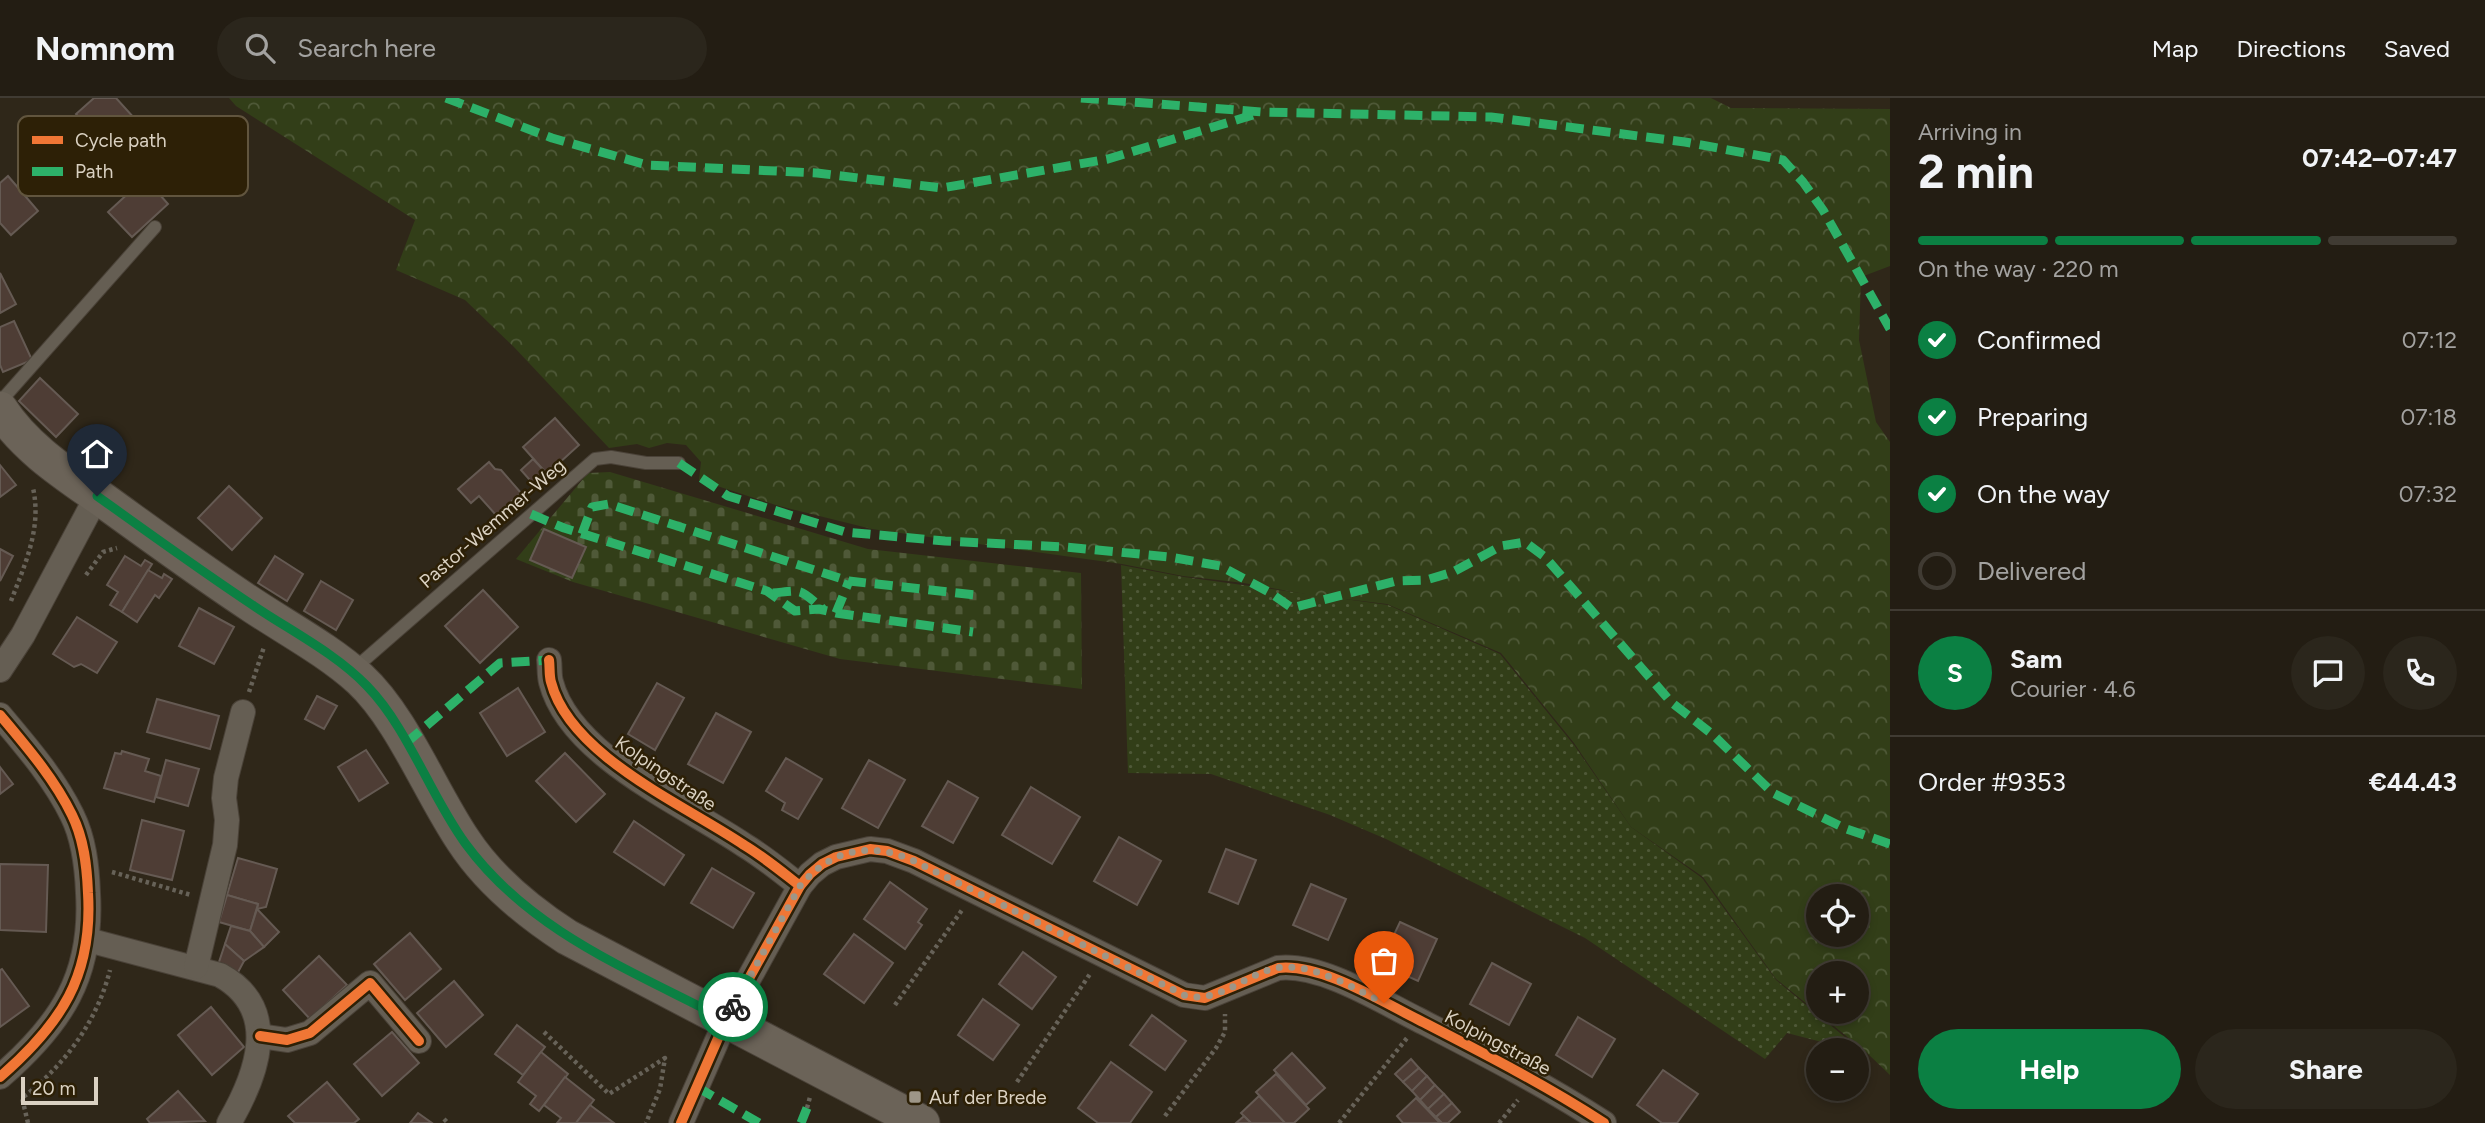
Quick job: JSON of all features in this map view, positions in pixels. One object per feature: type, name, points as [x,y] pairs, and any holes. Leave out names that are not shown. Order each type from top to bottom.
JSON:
[{"type":"main road","points":[[0,409],[30,444],[97,496],[351,671],[367,686],[386,709],[463,841],[506,890],[544,922],[567,937],[922,1123]]},
{"type":"street","points":[[0,670],[23,635],[97,496]]},
{"type":"street","name":"Kolpingstraße","points":[[549,660],[551,682],[563,709],[588,741],[620,767],[745,845],[800,886]]},
{"type":"street","points":[[196,967],[225,845],[226,778],[243,712]]},
{"type":"street","points":[[0,715],[47,775],[72,815],[83,844],[88,874],[88,940],[77,978],[55,1021],[37,1044],[0,1077]]},
{"type":"street","name":"Kolpingstraße","points":[[726,1020],[800,886],[822,863],[846,853],[870,849],[901,855],[1184,995],[1205,998],[1264,973],[1288,967],[1326,976],[1534,1080],[1604,1123]]},
{"type":"street","points":[[88,940],[196,967],[220,975],[237,986],[253,1007],[260,1036],[250,1080],[229,1123]]},
{"type":"street","points":[[260,1036],[287,1040],[310,1033],[370,983],[419,1041]]},
{"type":"street","points":[[681,1123],[726,1020]]},
{"type":"lane","points":[[0,402],[155,227]]},
{"type":"lane","name":"Pastor-Wemmer-Weg","points":[[351,671],[595,459],[611,457],[646,463],[679,463]]},
{"type":"path","points":[[20,577],[33,541],[37,509],[30,480]]},
{"type":"path","points":[[243,712],[273,619]]},
{"type":"path","points":[[102,869],[211,900]]},
{"type":"path","points":[[894,1005],[975,892]]},
{"type":"path","points":[[1017,1082],[1102,956]]},
{"type":"path","points":[[1165,1116],[1225,1032],[1226,1016],[1219,993]]},
{"type":"path","points":[[1339,1123],[1420,1021]]},
{"type":"path","points":[[544,1032],[609,1094],[665,1058],[660,1089],[646,1123]]},
{"type":"green space","points":[[229,98],[1711,98],[1731,108],[1890,109],[1890,266],[1861,277],[1859,340],[1876,422],[1890,442],[1890,1075],[1869,1055],[1869,1038],[1849,1038],[1831,1024],[1869,1024],[1869,961],[1806,961],[1806,1003],[1776,979],[1703,877],[1631,827],[1574,743],[1501,653],[1387,604],[872,529],[779,506],[699,480],[701,462],[686,445],[667,443],[649,448],[637,444],[609,448],[513,346],[465,300],[396,270],[415,220],[236,106]]},
{"type":"green space","points":[[610,472],[868,549],[1081,573],[1082,689],[840,659],[573,582],[516,559],[588,473]]},
{"type":"green space","points":[[1121,565],[1184,577],[1388,605],[1500,654],[1574,745],[1631,827],[1702,878],[1776,980],[1806,1005],[1806,1024],[1829,1024],[1846,1038],[1806,1038],[1787,1033],[1765,1059],[1585,938],[1386,839],[1330,815],[1211,774],[1128,773]]},
{"type":"building","points":[[94,98],[116,98],[132,116],[78,116],[76,114]]},
{"type":"building","points":[[8,176],[18,188],[18,196],[25,196],[38,211],[11,235],[0,223],[0,183]]},
{"type":"building","points":[[125,196],[161,196],[168,204],[132,237],[108,212]]},
{"type":"building","points":[[0,273],[16,304],[0,313]]},
{"type":"building","points":[[14,321],[32,360],[3,372],[0,365],[0,327]]},
{"type":"building","points":[[40,378],[78,414],[56,437],[19,401]]},
{"type":"building","points":[[555,418],[579,445],[547,474],[523,447]]},
{"type":"building","points":[[533,459],[547,474],[536,487],[521,470]]},
{"type":"building","points":[[489,462],[495,469],[501,470],[521,493],[496,515],[479,496],[471,503],[458,489]]},
{"type":"building","points":[[0,465],[16,485],[0,497]]},
{"type":"building","points":[[229,486],[262,518],[232,550],[198,518]]},
{"type":"building","points":[[544,529],[586,547],[572,578],[530,560]]},
{"type":"building","points":[[0,549],[13,556],[0,581]]},
{"type":"building","points":[[125,556],[141,566],[145,560],[152,564],[122,612],[110,605],[118,592],[107,585]]},
{"type":"building","points":[[275,556],[303,574],[287,601],[258,583]]},
{"type":"building","points":[[148,570],[162,578],[164,574],[172,579],[159,598],[155,595],[137,622],[122,612]]},
{"type":"building","points":[[321,581],[353,600],[336,630],[304,611]]},
{"type":"building","points":[[483,590],[518,627],[480,663],[445,626]]},
{"type":"building","points":[[199,608],[234,627],[214,664],[179,646]]},
{"type":"building","points":[[77,617],[117,642],[97,673],[81,664],[74,667],[53,654]]},
{"type":"building","points":[[657,683],[684,698],[655,750],[628,734]]},
{"type":"building","points":[[518,688],[545,732],[507,756],[480,713]]},
{"type":"building","points":[[317,696],[337,706],[324,729],[305,719]]},
{"type":"building","points":[[157,699],[219,716],[210,749],[147,732]]},
{"type":"building","points":[[716,713],[751,732],[723,783],[688,764]]},
{"type":"building","points":[[366,750],[388,783],[359,801],[338,767]]},
{"type":"building","points":[[122,751],[149,759],[145,771],[161,776],[154,802],[104,788],[115,753],[121,754]]},
{"type":"building","points":[[565,753],[605,794],[576,822],[536,781]]},
{"type":"building","points":[[786,758],[822,779],[798,819],[782,810],[785,803],[766,791]]},
{"type":"building","points":[[166,760],[199,769],[188,806],[156,797]]},
{"type":"building","points":[[869,760],[905,780],[878,828],[842,808]]},
{"type":"building","points":[[0,767],[13,784],[0,794]]},
{"type":"building","points":[[948,781],[978,798],[953,843],[922,826]]},
{"type":"building","points":[[1031,787],[1080,817],[1052,864],[1002,835]]},
{"type":"building","points":[[142,820],[184,831],[172,880],[130,870]]},
{"type":"building","points":[[634,821],[684,855],[664,885],[614,852]]},
{"type":"building","points":[[1119,837],[1161,861],[1137,905],[1094,881]]},
{"type":"building","points":[[1226,849],[1256,860],[1238,904],[1209,892]]},
{"type":"building","points":[[238,858],[277,869],[266,907],[257,909],[258,904],[227,895]]},
{"type":"building","points":[[0,864],[48,865],[46,932],[0,930]]},
{"type":"building","points":[[712,868],[754,893],[733,928],[691,903]]},
{"type":"building","points":[[890,882],[927,909],[918,922],[922,925],[905,949],[864,919]]},
{"type":"building","points":[[1311,884],[1346,899],[1328,940],[1293,925]]},
{"type":"building","points":[[227,895],[258,904],[250,931],[219,922]]},
{"type":"building","points":[[257,909],[279,932],[264,947],[250,931]]},
{"type":"building","points":[[1400,922],[1437,939],[1418,981],[1380,964]]},
{"type":"building","points":[[231,926],[250,931],[264,947],[244,961],[225,944]]},
{"type":"building","points":[[410,933],[441,969],[405,1000],[374,964]]},
{"type":"building","points":[[854,934],[893,963],[864,1003],[824,974]]},
{"type":"building","points":[[225,944],[244,961],[236,976],[217,968]]},
{"type":"building","points":[[1023,952],[1056,977],[1032,1009],[999,984]]},
{"type":"building","points":[[319,956],[347,985],[310,1019],[283,990]]},
{"type":"building","points":[[1492,963],[1531,984],[1509,1025],[1470,1004]]},
{"type":"building","points":[[2,969],[29,1006],[0,1027],[0,970]]},
{"type":"building","points":[[454,981],[483,1015],[446,1047],[417,1013]]},
{"type":"building","points":[[983,999],[1019,1025],[993,1060],[958,1035]]},
{"type":"building","points":[[211,1007],[244,1047],[212,1075],[178,1035]]},
{"type":"building","points":[[1152,1015],[1186,1041],[1165,1070],[1130,1045]]},
{"type":"building","points":[[1578,1017],[1615,1039],[1592,1077],[1556,1055]]},
{"type":"building","points":[[517,1025],[545,1047],[523,1075],[495,1054]]},
{"type":"building","points":[[392,1032],[419,1063],[382,1096],[354,1064]]},
{"type":"building","points":[[541,1052],[568,1074],[539,1111],[530,1104],[536,1096],[518,1082]]},
{"type":"building","points":[[1292,1053],[1325,1088],[1306,1105],[1274,1070]]},
{"type":"building","points":[[1411,1059],[1419,1068],[1403,1082],[1395,1074]]},
{"type":"building","points":[[1111,1062],[1152,1092],[1130,1123],[1098,1123],[1078,1108]]},
{"type":"building","points":[[1419,1068],[1427,1076],[1412,1091],[1403,1082]]},
{"type":"building","points":[[1663,1070],[1698,1094],[1677,1123],[1662,1123],[1637,1105]]},
{"type":"building","points":[[1276,1074],[1309,1109],[1294,1123],[1285,1123],[1256,1092]]},
{"type":"building","points":[[1427,1076],[1435,1085],[1420,1100],[1412,1091]]},
{"type":"building","points":[[565,1077],[594,1100],[576,1123],[557,1123],[561,1118],[544,1105]]},
{"type":"building","points":[[327,1082],[359,1119],[354,1123],[295,1123],[288,1116]]},
{"type":"building","points":[[1435,1085],[1444,1094],[1428,1109],[1420,1100]]},
{"type":"building","points":[[178,1091],[205,1121],[150,1123],[147,1119]]},
{"type":"building","points":[[1444,1094],[1452,1103],[1436,1117],[1428,1109]]},
{"type":"building","points":[[1259,1096],[1285,1123],[1251,1123],[1241,1113]]},
{"type":"building","points":[[1416,1098],[1440,1123],[1403,1123],[1397,1116]]},
{"type":"building","points":[[1452,1103],[1460,1112],[1448,1123],[1442,1123],[1436,1117]]},
{"type":"building","points":[[590,1105],[614,1123],[576,1123]]},
{"type":"building","points":[[418,1113],[432,1123],[410,1123]]},
{"type":"building","points":[[1244,1116],[1251,1123],[1236,1123]]},
{"type":"marked path","points":[[446,98],[552,138],[647,165],[817,173],[942,188],[1108,159],[1256,114]]},
{"type":"marked path","points":[[1081,98],[1262,112],[1491,117],[1685,142],[1783,160],[1823,210],[1890,329]]},
{"type":"marked path","points":[[679,463],[728,496],[845,532],[1170,557],[1220,566],[1269,592],[1292,608],[1396,581],[1426,580],[1453,572],[1501,546],[1525,542],[1545,557],[1671,702],[1712,734],[1773,793],[1844,828],[1890,844]]},
{"type":"marked path","points":[[582,534],[592,507],[609,504],[849,581],[976,595]]},
{"type":"marked path","points":[[531,514],[564,528],[767,591],[795,611],[819,609],[973,632]]},
{"type":"marked path","points":[[836,613],[849,581]]},
{"type":"marked path","points":[[773,593],[801,592],[823,609]]},
{"type":"marked path","points":[[406,743],[500,663],[549,660]]},
{"type":"marked path","points":[[697,1087],[759,1123]]},
{"type":"marked path","points":[[801,1123],[807,1108]]},
{"type":"cycle path","points":[[549,660],[551,682],[562,709],[581,733],[605,756],[632,776],[751,850],[800,886]]},
{"type":"cycle path","points":[[0,715],[48,775],[65,801],[82,843],[88,893],[85,949],[69,996],[40,1038],[0,1077]]},
{"type":"cycle path","points":[[681,1123],[726,1020],[800,886],[822,864],[836,857],[870,849],[887,851],[914,861],[1184,995],[1205,998],[1278,968],[1312,971],[1349,984],[1488,1056],[1604,1123]]},
{"type":"cycle path","points":[[260,1036],[287,1040],[310,1033],[370,983],[419,1041]]},
{"type":"way so far","points":[[733,1007],[800,886],[810,874],[822,863],[836,857],[870,849],[901,855],[942,874],[1184,995],[1205,998],[1264,973],[1288,967],[1326,976],[1384,1003]]},
{"type":"place","name":"Auf der Brede","points":[[915,1097]]},
{"type":"route","points":[[97,496],[228,589],[339,662],[367,686],[386,709],[463,841],[490,874],[524,907],[567,937],[726,1020],[733,1007]]}]
